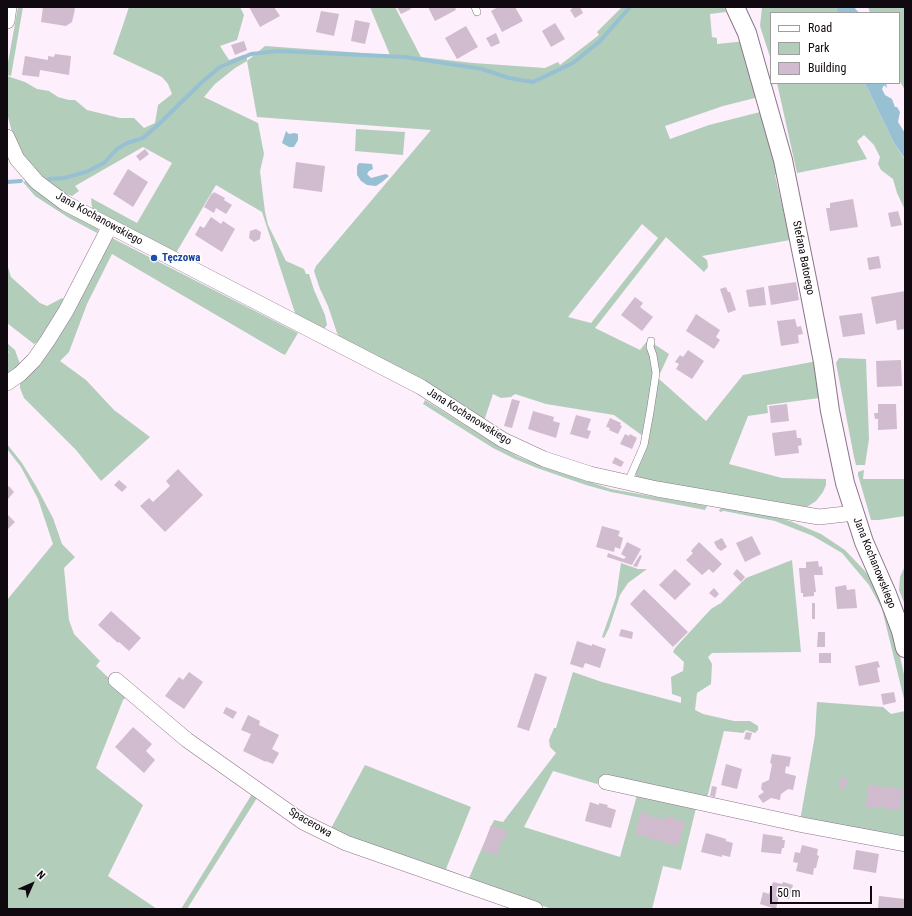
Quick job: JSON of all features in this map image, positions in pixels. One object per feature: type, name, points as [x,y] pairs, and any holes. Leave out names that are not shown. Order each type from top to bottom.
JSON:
[{"type":"street","points":[[7,21],[9,7]]},
{"type":"street","name":"Stefana Batorego","points":[[735,7],[747,33],[783,160],[810,292],[840,459],[854,513]]},
{"type":"street","name":"Jana Kochanowskiego","points":[[7,137],[17,159],[37,182],[66,203],[421,387],[503,440],[544,459],[590,474],[658,489],[819,517],[854,513],[864,542],[888,594],[901,631],[905,648]]},
{"type":"street","points":[[7,384],[34,360],[48,340],[66,311],[110,226]]},
{"type":"street","name":"Spacerowa","points":[[116,680],[188,740],[303,822],[346,843],[535,909]]},
{"type":"street","points":[[606,782],[803,825],[905,844]]},
{"type":"lane","points":[[628,482],[644,445],[650,412],[656,373],[650,347],[651,341]]},
{"type":"green space","points":[[18,7],[23,7],[11,76],[7,75],[7,68]]},
{"type":"green space","points":[[129,7],[240,7],[244,15],[237,40],[220,46],[229,60],[243,55],[247,57],[247,61],[235,68],[215,84],[204,97],[258,123],[264,154],[260,171],[268,225],[286,261],[304,269],[306,274],[309,274],[325,315],[327,325],[324,329],[296,316],[262,212],[216,185],[176,253],[92,208],[91,198],[137,223],[172,163],[143,147],[75,186],[79,191],[72,196],[58,191],[33,168],[21,153],[13,136],[7,113],[7,76],[25,82],[37,89],[49,91],[58,97],[75,100],[87,110],[120,118],[134,118],[144,128],[155,123],[158,105],[172,94],[168,84],[162,77],[113,54]]},
{"type":"green space","points":[[370,7],[395,7],[421,57],[473,63],[545,68],[558,62],[560,65],[599,35],[597,32],[622,7],[724,7],[726,12],[710,14],[712,37],[717,38],[717,44],[746,41],[760,94],[755,98],[723,106],[665,126],[670,139],[709,125],[764,111],[778,173],[775,175],[790,240],[702,256],[707,260],[708,267],[704,272],[666,237],[595,328],[640,350],[648,340],[669,354],[658,378],[706,421],[743,375],[817,361],[819,398],[767,405],[768,413],[748,416],[729,464],[782,478],[826,479],[826,485],[823,492],[816,501],[807,507],[639,479],[635,473],[647,439],[614,415],[546,404],[515,394],[511,397],[501,398],[493,394],[484,421],[341,339],[337,333],[328,306],[320,289],[314,271],[316,266],[431,130],[257,117],[247,61],[265,46],[390,55]],"holes":[[[642,224],[658,238],[591,323],[568,317]]]},
{"type":"green space","points":[[762,7],[836,7],[838,12],[770,12],[770,57],[760,26]]},
{"type":"green space","points":[[868,7],[905,7],[905,90],[900,82],[900,12],[870,12]]},
{"type":"green space","points":[[777,84],[865,84],[894,143],[905,160],[905,210],[897,193],[893,179],[881,170],[878,164],[880,157],[874,145],[864,135],[857,141],[867,159],[797,173]]},
{"type":"green space","points":[[356,129],[405,132],[403,155],[355,151]]},
{"type":"green space","points":[[26,181],[99,228],[97,233],[69,218],[35,196],[23,182]]},
{"type":"green space","points":[[112,238],[298,333],[285,355],[112,254],[87,304],[69,352],[60,361],[86,380],[114,410],[150,437],[101,481],[76,450],[24,398],[20,388],[20,380]]},
{"type":"green space","points":[[7,264],[11,277],[40,303],[47,306],[62,298],[65,301],[41,340],[34,344],[7,323]]},
{"type":"green space","points":[[7,343],[15,350],[20,364],[7,378],[7,354],[9,352],[7,350]]},
{"type":"green space","points":[[839,358],[866,359],[869,439],[865,465],[856,465],[854,457],[836,363]]},
{"type":"green space","points":[[425,400],[495,444],[519,457],[539,465],[611,489],[707,506],[705,510],[611,492],[537,468],[493,448],[423,404]]},
{"type":"green space","points":[[7,444],[22,463],[36,486],[53,518],[62,544],[75,557],[64,568],[69,620],[74,634],[100,661],[96,666],[128,696],[123,700],[96,768],[143,805],[108,876],[157,909],[7,909],[7,600],[53,544],[38,499],[21,467],[7,449]]},
{"type":"green space","points":[[864,470],[863,479],[905,479],[905,516],[871,520],[858,475],[858,472]]},
{"type":"green space","points":[[721,508],[772,516],[790,521],[821,534],[845,550],[864,570],[875,584],[896,638],[905,679],[905,703],[882,609],[869,585],[842,553],[813,536],[775,521],[724,511],[720,512],[719,510]]},
{"type":"green space","points":[[792,560],[801,652],[712,653],[708,657],[712,664],[711,684],[697,693],[695,710],[703,714],[734,721],[750,721],[758,726],[758,730],[755,733],[746,730],[743,733],[724,731],[706,802],[607,777],[597,784],[553,771],[524,827],[620,857],[637,795],[696,808],[681,870],[663,866],[652,909],[552,909],[329,832],[365,765],[471,807],[446,869],[469,878],[494,820],[503,822],[556,753],[550,747],[549,740],[554,728],[556,728],[573,672],[602,682],[681,703],[681,697],[672,694],[671,677],[683,671],[684,662],[673,652],[675,648],[711,609],[720,604],[746,578]]},
{"type":"green space","points":[[621,563],[638,569],[647,569],[628,583],[620,595],[604,638],[602,637],[616,597]]},
{"type":"green space","points":[[905,566],[905,605],[899,590],[900,577]]},
{"type":"green space","points":[[817,702],[883,707],[891,714],[905,711],[905,839],[800,821],[815,735]]},
{"type":"green space","points":[[252,794],[257,798],[187,909],[181,909]]},
{"type":"water","points":[[836,7],[854,7],[858,12],[838,12]]},
{"type":"water","points":[[865,84],[886,84],[887,88],[884,85],[882,89],[885,95],[892,99],[895,107],[897,107],[900,112],[898,122],[905,133],[905,159],[894,143]]},
{"type":"water","points":[[286,131],[289,134],[298,134],[298,140],[294,147],[289,147],[282,143]]},
{"type":"water","points":[[359,163],[372,164],[373,169],[367,174],[371,178],[386,174],[389,176],[376,186],[367,185],[361,181],[357,175],[357,166]]},
{"type":"building","points":[[43,7],[73,7],[75,9],[72,22],[66,26],[41,22]]},
{"type":"building","points":[[249,7],[274,7],[280,16],[260,27]]},
{"type":"building","points":[[397,7],[410,7],[411,9],[401,14]]},
{"type":"building","points":[[428,7],[455,7],[456,10],[435,21]]},
{"type":"building","points":[[498,7],[515,7],[523,21],[502,32],[491,11]]},
{"type":"building","points":[[574,7],[580,7],[583,13],[575,18],[570,10]]},
{"type":"building","points":[[321,11],[339,14],[334,36],[316,32]]},
{"type":"building","points":[[355,20],[370,23],[365,44],[351,41]]},
{"type":"building","points":[[555,23],[565,39],[551,47],[542,31]]},
{"type":"building","points":[[466,26],[478,47],[457,59],[445,38]]},
{"type":"building","points":[[496,33],[500,43],[491,47],[486,38]]},
{"type":"building","points":[[244,41],[247,50],[235,55],[231,45]]},
{"type":"building","points":[[55,54],[71,56],[69,75],[40,70],[39,77],[22,75],[25,56],[48,60],[48,56],[54,57]]},
{"type":"building","points":[[145,149],[149,154],[140,161],[136,156]]},
{"type":"building","points":[[296,162],[325,166],[322,192],[293,188]]},
{"type":"building","points":[[128,169],[148,182],[133,207],[113,194]]},
{"type":"building","points":[[214,192],[225,198],[224,200],[232,205],[226,214],[216,208],[214,213],[204,207]]},
{"type":"building","points":[[853,199],[858,227],[830,231],[826,208],[830,208],[830,203]]},
{"type":"building","points":[[898,211],[902,225],[891,227],[888,213]]},
{"type":"building","points":[[211,217],[221,224],[223,221],[235,229],[222,252],[195,235],[200,226],[204,228]]},
{"type":"building","points":[[256,229],[261,232],[260,239],[254,242],[249,238],[250,231]]},
{"type":"building","points":[[879,256],[881,268],[869,270],[867,258]]},
{"type":"building","points":[[796,282],[799,300],[771,305],[768,286]]},
{"type":"building","points":[[726,287],[728,292],[730,292],[736,310],[728,313],[720,289]]},
{"type":"building","points":[[764,287],[766,305],[749,307],[746,290]]},
{"type":"building","points":[[905,291],[905,329],[897,330],[896,320],[876,324],[871,297]]},
{"type":"building","points":[[635,297],[643,303],[640,307],[653,317],[642,331],[621,315]]},
{"type":"building","points":[[862,313],[865,334],[843,337],[839,316]]},
{"type":"building","points":[[696,314],[720,330],[716,337],[720,340],[714,349],[686,331]]},
{"type":"building","points":[[795,319],[797,327],[801,326],[803,334],[798,335],[799,343],[781,346],[777,321]]},
{"type":"building","points":[[688,350],[704,361],[692,379],[676,369],[679,364],[675,362],[680,355],[683,357]]},
{"type":"building","points":[[901,360],[902,386],[877,387],[876,361]]},
{"type":"building","points":[[512,399],[520,401],[512,428],[504,426]]},
{"type":"building","points":[[787,404],[789,421],[771,423],[769,406]]},
{"type":"building","points":[[878,404],[896,404],[897,429],[878,430],[878,419],[875,419],[874,413],[878,413]]},
{"type":"building","points":[[533,411],[554,417],[553,421],[560,423],[556,438],[528,429]]},
{"type":"building","points":[[576,415],[591,419],[587,430],[591,431],[588,439],[570,434]]},
{"type":"building","points":[[610,418],[621,423],[620,425],[622,426],[618,434],[606,427]]},
{"type":"building","points":[[796,430],[797,438],[801,438],[802,445],[798,446],[799,453],[775,456],[772,433]]},
{"type":"building","points":[[625,434],[629,436],[630,434],[637,438],[632,449],[620,444]]},
{"type":"building","points":[[615,457],[624,462],[621,467],[612,463]]},
{"type":"building","points":[[178,469],[203,495],[165,532],[140,506],[149,498],[153,502],[170,486],[166,481]]},
{"type":"building","points":[[119,480],[127,487],[122,492],[114,485]]},
{"type":"building","points":[[9,486],[14,492],[8,499],[7,488]]},
{"type":"building","points":[[7,514],[15,522],[7,530]]},
{"type":"building","points":[[602,526],[620,531],[618,536],[623,538],[620,549],[615,547],[614,552],[596,547]]},
{"type":"building","points":[[752,536],[761,554],[745,562],[736,543]]},
{"type":"building","points":[[722,538],[727,547],[721,551],[717,548],[714,542]]},
{"type":"building","points":[[627,542],[641,549],[632,565],[607,557],[608,553],[624,559],[626,557],[621,554]]},
{"type":"building","points":[[699,542],[722,564],[713,573],[709,569],[702,575],[686,560],[693,553],[691,551]]},
{"type":"building","points":[[640,555],[642,556],[637,567],[633,566]]},
{"type":"building","points":[[818,561],[819,567],[822,566],[823,575],[814,575],[816,592],[814,592],[814,596],[803,597],[803,593],[801,593],[799,568],[806,568],[806,562]]},
{"type":"building","points":[[675,569],[691,584],[675,600],[659,585]]},
{"type":"building","points":[[737,569],[745,577],[741,582],[733,574]]},
{"type":"building","points":[[846,585],[847,590],[855,589],[857,608],[837,609],[835,587]]},
{"type":"building","points":[[714,588],[719,594],[715,598],[709,593]]},
{"type":"building","points":[[644,589],[688,632],[673,647],[630,604]]},
{"type":"building","points":[[812,603],[815,603],[815,619],[812,619]]},
{"type":"building","points":[[111,611],[141,638],[129,651],[98,625]]},
{"type":"building","points":[[621,629],[633,632],[632,639],[619,636]]},
{"type":"building","points":[[818,632],[825,632],[825,647],[817,647]]},
{"type":"building","points":[[577,641],[606,649],[600,668],[585,663],[583,668],[570,664]]},
{"type":"building","points":[[819,653],[831,653],[831,663],[819,663]]},
{"type":"building","points":[[878,661],[880,667],[877,668],[880,682],[859,686],[855,666]]},
{"type":"building","points":[[189,672],[203,682],[184,709],[165,696],[179,677],[183,680]]},
{"type":"building","points":[[535,673],[547,677],[529,731],[517,727]]},
{"type":"building","points":[[894,692],[896,702],[883,705],[881,694]]},
{"type":"building","points":[[226,707],[237,712],[233,719],[223,713]]},
{"type":"building","points":[[248,715],[260,721],[259,725],[279,735],[272,749],[279,753],[273,764],[243,751],[251,734],[241,730]]},
{"type":"building","points":[[133,727],[152,744],[146,751],[155,760],[144,773],[115,747]]},
{"type":"building","points":[[746,732],[752,733],[750,740],[744,739]]},
{"type":"building","points":[[772,754],[791,757],[789,767],[786,766],[785,773],[796,776],[793,790],[788,789],[781,794],[780,800],[771,798],[763,803],[758,796],[764,792],[761,789],[762,783],[769,780]]},
{"type":"building","points":[[726,764],[742,769],[737,789],[721,785]]},
{"type":"building","points":[[841,777],[847,778],[845,789],[839,788]]},
{"type":"building","points":[[868,785],[903,789],[900,810],[885,809],[885,807],[879,806],[879,808],[866,807]]},
{"type":"building","points":[[712,786],[717,787],[715,797],[710,796]]},
{"type":"building","points":[[590,802],[599,805],[599,803],[608,805],[607,807],[616,810],[611,828],[585,821]]},
{"type":"building","points":[[641,812],[649,814],[649,816],[665,820],[666,816],[685,822],[678,846],[635,834]]},
{"type":"building","points":[[491,825],[507,831],[505,839],[502,838],[497,855],[482,850]]},
{"type":"building","points":[[706,833],[726,839],[726,841],[733,843],[730,857],[722,855],[722,857],[701,852]]},
{"type":"building","points":[[763,834],[783,837],[782,840],[785,840],[784,848],[782,848],[781,854],[761,852]]},
{"type":"building","points":[[802,845],[818,849],[817,855],[819,856],[813,875],[796,871],[798,863],[793,862],[795,852],[800,853]]},
{"type":"building","points":[[856,850],[879,854],[876,873],[853,869]]},
{"type":"building","points":[[773,882],[782,884],[783,882],[793,885],[789,899],[779,896],[776,909],[760,904],[763,892],[769,894]]},
{"type":"building","points":[[879,896],[905,899],[905,909],[878,909]]},
{"type":"waterway","points":[[49,179],[64,178],[86,172],[104,163],[117,149],[127,143],[143,138],[220,67],[251,54],[278,51],[405,57],[482,69],[509,78],[533,82],[573,63],[600,41],[630,7]]},
{"type":"waterway","points":[[7,182],[21,181]]},
{"type":"place","name":"Tęczowa","points":[[154,258]]}]
